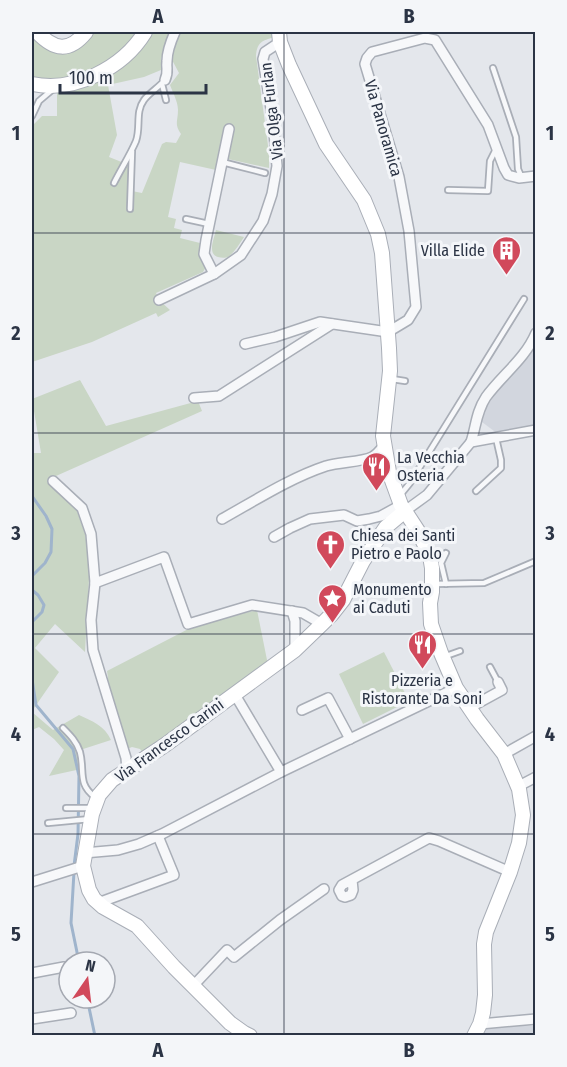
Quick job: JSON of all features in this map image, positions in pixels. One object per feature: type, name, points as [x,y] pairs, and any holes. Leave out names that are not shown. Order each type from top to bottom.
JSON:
[{"type":"street","points":[[37,32],[51,45],[58,47],[74,44],[86,32]]},
{"type":"street","points":[[32,84],[56,86],[92,78],[133,47],[145,32]]},
{"type":"street","points":[[163,82],[168,73],[166,63],[175,32]]},
{"type":"street","points":[[280,37],[291,70],[326,144],[364,201],[378,234],[382,253],[388,332],[389,378],[383,436],[389,472],[401,505],[425,543],[439,584],[430,603],[431,624],[443,657],[456,688],[504,754],[518,787],[523,815],[519,843],[486,932],[484,944],[485,995],[477,1030],[536,1019]]},
{"type":"street","name":"Via Olga Furlan","points":[[159,300],[214,274],[241,255],[263,221],[272,194],[277,166],[273,121],[263,59],[265,52],[280,37]]},
{"type":"street","name":"Via Panoramica","points":[[388,332],[408,320],[416,307],[409,231],[399,177],[365,64],[372,52],[424,38],[435,40],[488,125],[508,175],[522,178]]},
{"type":"street","points":[[214,274],[204,255],[229,129]]},
{"type":"street","points":[[522,178],[536,176]]},
{"type":"street","points":[[245,344],[320,322],[388,332]]},
{"type":"street","points":[[194,398],[219,396],[332,324]]},
{"type":"street","points":[[274,537],[310,519],[344,515],[357,521],[381,516],[427,495],[471,442],[478,413],[486,397],[524,355],[536,333]]},
{"type":"street","points":[[471,442],[536,430]]},
{"type":"street","points":[[222,519],[280,486],[324,467],[371,458],[379,453],[385,444]]},
{"type":"street","points":[[53,481],[82,508],[91,534],[94,583],[91,620],[93,650],[126,758],[127,770]]},
{"type":"street","name":"Via Francesco Carini","points":[[98,903],[89,890],[82,862],[90,811],[112,780],[165,745],[295,650],[343,600],[363,561],[401,505]]},
{"type":"street","points":[[94,583],[164,557],[188,624],[252,605],[303,613],[322,624]]},
{"type":"street","points":[[292,611],[295,621],[295,650]]},
{"type":"street","points":[[469,708],[502,690],[498,682]]},
{"type":"street","points":[[32,882],[67,872],[82,862],[158,836],[281,772],[456,688]]},
{"type":"street","points":[[234,693],[281,772]]},
{"type":"street","points":[[302,710],[328,698],[350,740]]},
{"type":"street","points":[[504,754],[536,736]]},
{"type":"street","points":[[518,787],[536,777]]},
{"type":"street","points":[[98,903],[174,874],[158,836]]},
{"type":"street","points":[[352,880],[429,838],[510,872]]},
{"type":"street","points":[[193,986],[226,950],[234,957],[324,889]]},
{"type":"street","points":[[98,903],[137,926],[230,1023],[250,1035]]},
{"type":"street","points":[[32,973],[57,968]]},
{"type":"street","points":[[32,1019],[71,1013]]},
{"type":"lane","points":[[493,68],[516,137],[518,169],[522,178]]},
{"type":"lane","points":[[163,82],[166,100]]},
{"type":"lane","points":[[114,183],[136,139],[139,124],[138,113],[141,106],[163,82]]},
{"type":"lane","points":[[32,116],[39,101],[56,86]]},
{"type":"lane","points":[[130,209],[132,148]]},
{"type":"lane","points":[[448,190],[488,191],[490,161],[497,148]]},
{"type":"lane","points":[[222,162],[265,173]]},
{"type":"lane","points":[[186,219],[209,224]]},
{"type":"lane","points":[[401,505],[410,483],[524,299]]},
{"type":"lane","points":[[389,378],[405,381]]},
{"type":"lane","points":[[476,491],[501,468],[496,438]]},
{"type":"lane","points":[[446,553],[441,563],[439,584],[484,583],[536,561]]},
{"type":"lane","points":[[443,657],[460,651]]},
{"type":"lane","points":[[490,666],[498,682]]},
{"type":"lane","points":[[63,728],[80,752],[83,767],[82,781],[86,789],[90,811]]},
{"type":"lane","points":[[66,808],[90,811]]},
{"type":"lane","points":[[48,823],[74,820],[90,811]]},
{"type":"shaded area","points":[[535,347],[535,425],[498,434],[478,419],[497,392]]},
{"type":"shaded area","points":[[535,1026],[535,1035],[481,1036],[483,1027]]},
{"type":"green space","points":[[32,32],[46,48],[55,52],[92,32],[138,32],[117,54],[91,71],[61,81],[47,81],[32,77]]},
{"type":"green space","points":[[151,32],[170,32],[161,59],[161,70],[144,77],[108,85],[117,135],[109,157],[129,165],[127,190],[142,193],[162,144],[176,143],[181,134],[177,125],[177,104],[170,85],[179,73],[171,58],[180,32],[275,32],[274,37],[259,45],[256,56],[269,168],[228,159],[233,127],[226,125],[216,170],[180,162],[168,217],[176,219],[174,228],[182,230],[180,238],[200,243],[199,256],[206,267],[203,272],[156,293],[159,300],[170,310],[158,317],[156,313],[92,342],[32,362],[32,126],[42,116],[57,116],[57,92],[84,84]]},
{"type":"green space","points":[[216,230],[244,237],[228,257],[218,257],[213,253],[212,246]]},
{"type":"green space","points":[[80,380],[106,426],[198,401],[202,411],[47,480],[77,511],[85,534],[90,561],[85,652],[55,624],[35,648],[59,672],[32,711],[32,452],[41,453],[32,399]]},
{"type":"green space","points":[[257,610],[268,665],[143,753],[140,749],[132,747],[127,749],[106,680],[107,671],[198,624]]},
{"type":"green space","points":[[384,652],[409,701],[363,724],[339,674]]},
{"type":"green space","points":[[32,712],[53,730],[79,715],[102,728],[111,740],[77,751],[81,769],[49,776],[64,750],[39,727],[32,730]]},
{"type":"waterway","points":[[32,496],[52,529],[51,552],[45,563],[32,576]]},
{"type":"waterway","points":[[32,590],[44,605],[42,612],[32,622]]},
{"type":"waterway","points":[[32,679],[36,705],[73,749],[79,776],[78,834],[74,866]]},
{"type":"waterway","points":[[74,872],[71,923],[77,950]]},
{"type":"waterway","points":[[90,1010],[95,1036]]},
{"type":"place","name":"Villa Elide","points":[[506,276]]},
{"type":"place","name":"La Vecchia Osteria","points":[[376,492]]},
{"type":"place","name":"Chiesa dei Santi Pietro e Paolo","points":[[330,570]]},
{"type":"place","name":"Monumento ai Caduti","points":[[332,624]]},
{"type":"place","name":"Pizzeria e Ristorante Da Soni","points":[[422,670]]}]
